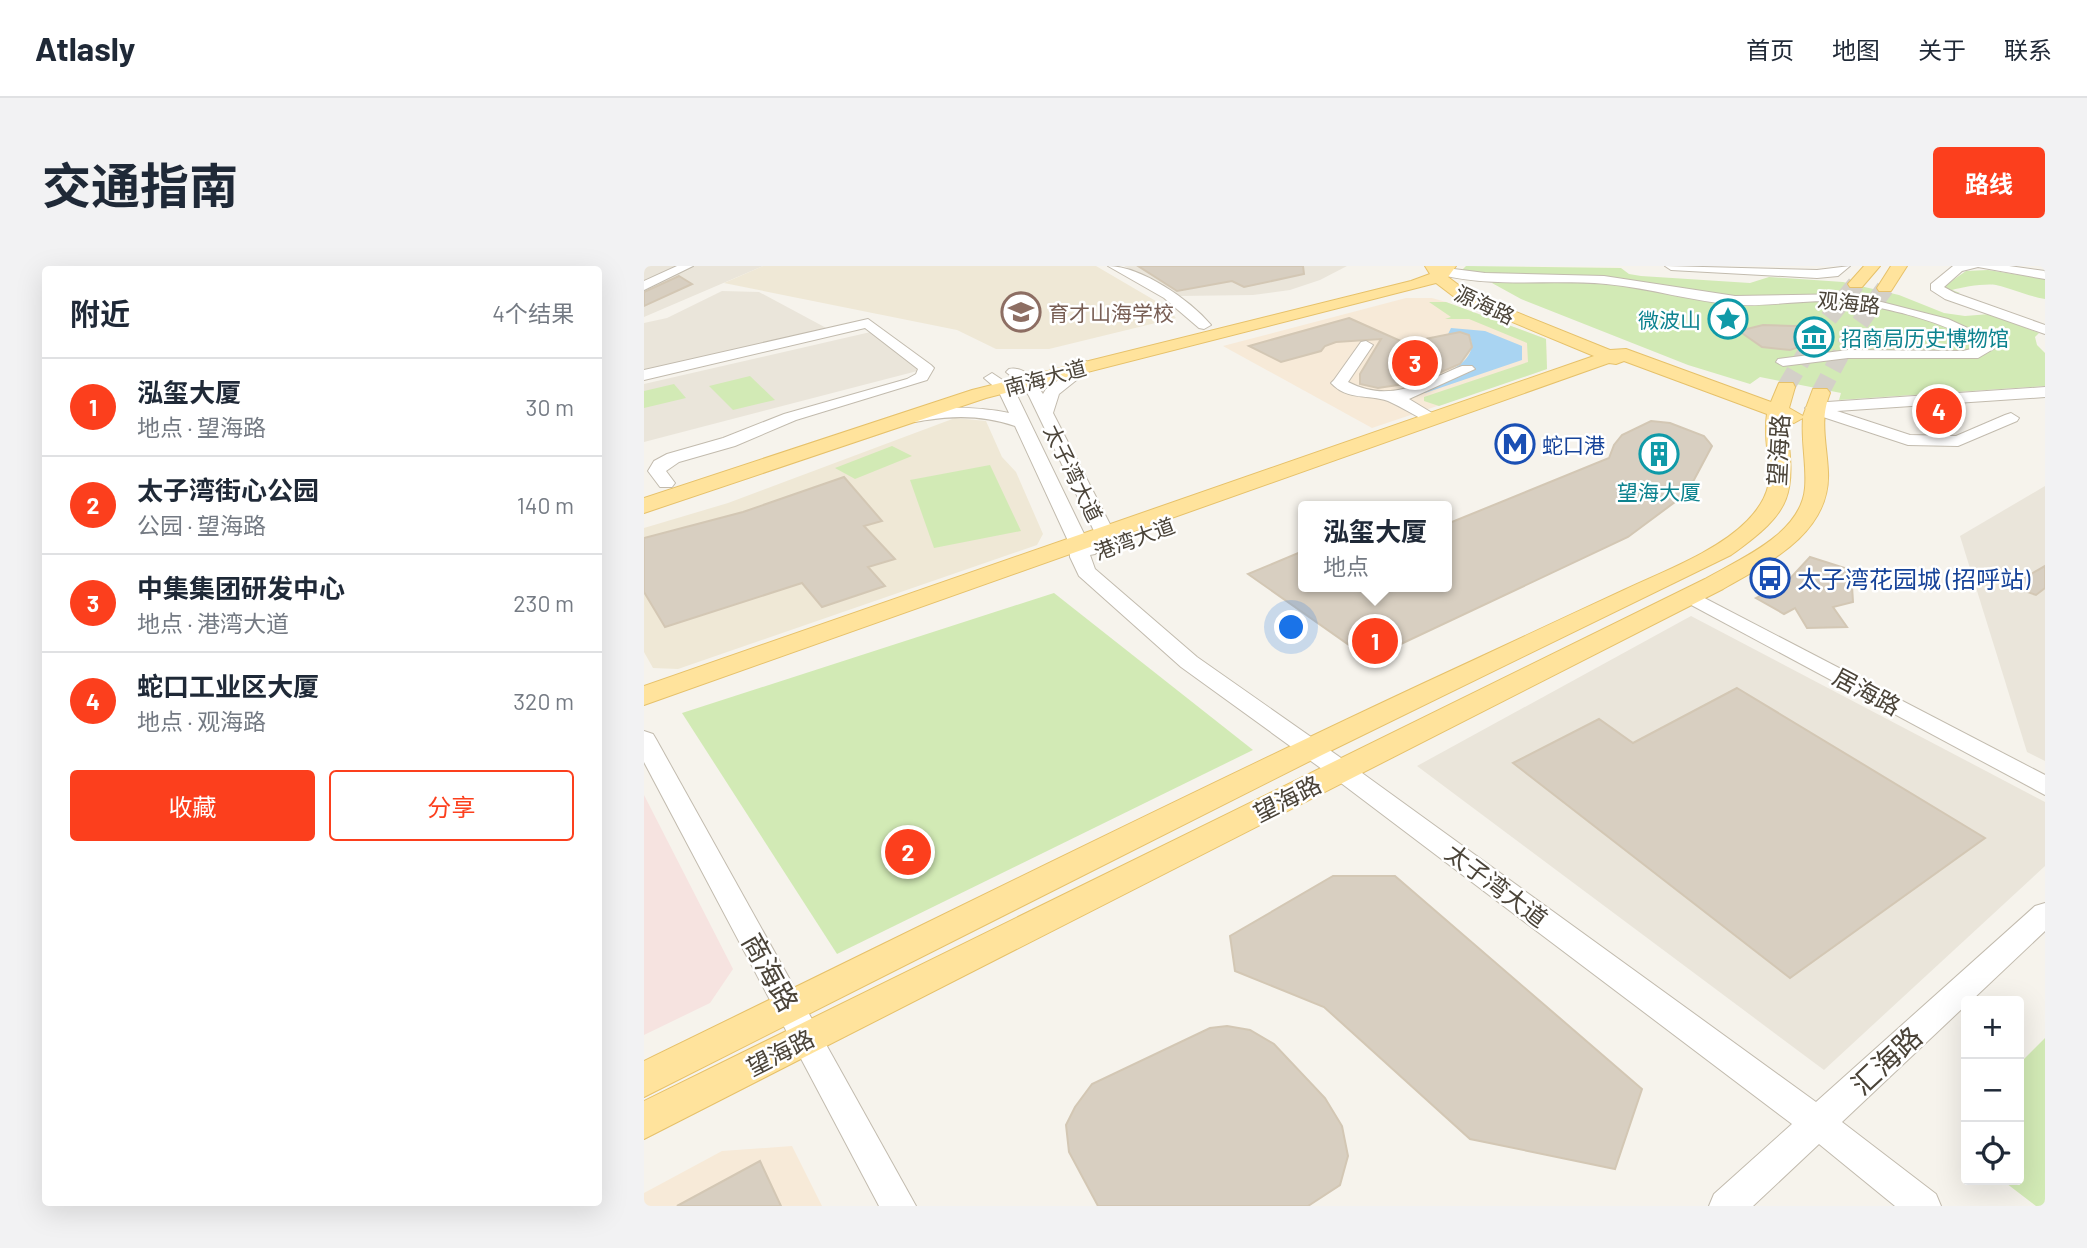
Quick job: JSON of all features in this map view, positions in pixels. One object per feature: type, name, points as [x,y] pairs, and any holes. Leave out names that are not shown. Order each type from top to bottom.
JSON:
[{"type":"main road","points":[[1856,284],[1872,266]]},
{"type":"main road","points":[[1885,288],[1899,266]]},
{"type":"main road","name":"南海大道","points":[[644,490],[853,419],[1010,380],[1204,325],[1439,269]]},
{"type":"main road","name":"南海大道","points":[[644,506],[1010,380],[1086,366],[1377,293],[1439,269]]},
{"type":"main road","name":"源海路","points":[[1439,269],[1469,295],[1555,334],[1777,414],[1814,408]]},
{"type":"main road","points":[[1377,293],[1427,290],[1469,295]]},
{"type":"main road","name":"源海路","points":[[1469,295],[1618,357]]},
{"type":"main road","points":[[1555,334],[1572,353],[1567,368],[1559,374]]},
{"type":"main road","name":"港湾大道","points":[[644,696],[1079,550],[1105,534],[1559,374],[1618,357]]},
{"type":"main road","name":"港湾大道","points":[[644,711],[1079,550],[1618,357]]},
{"type":"main road","name":"望海路","points":[[644,1121],[799,1023],[1311,748],[1685,571],[1723,550],[1753,529],[1770,509],[1779,491],[1782,470],[1777,414],[1786,387]]},
{"type":"main road","name":"望海路","points":[[644,1080],[799,1023],[1342,771],[1752,562],[1783,541],[1807,517],[1818,476],[1814,408]]},
{"type":"street","points":[[644,286],[687,266]]},
{"type":"street","points":[[1115,266],[1169,295],[1204,325]]},
{"type":"street","points":[[1671,266],[1791,273],[1834,273],[1844,266]]},
{"type":"street","points":[[1778,266],[1791,273]]},
{"type":"street","points":[[1972,266],[1958,268],[1936,287],[1950,296],[2045,330]]},
{"type":"street","points":[[1983,266],[2045,275]]},
{"type":"street","name":"观海路","points":[[1439,269],[1493,278],[1605,280],[1698,298],[1782,301],[1817,297],[1863,299],[1964,330],[1980,337],[1988,348],[1978,354],[1848,354],[1783,362]]},
{"type":"street","points":[[1469,295],[1493,278]]},
{"type":"street","points":[[644,375],[868,323],[926,368],[922,377],[912,382],[790,417],[729,442],[665,462],[657,471],[666,483]]},
{"type":"street","points":[[1366,345],[1339,383],[1357,393],[1395,399],[1434,419]]},
{"type":"street","points":[[1045,413],[1052,392],[1086,366]]},
{"type":"street","points":[[1395,399],[1467,369]]},
{"type":"street","name":"太子湾大道","points":[[1010,380],[1045,413],[1105,534]]},
{"type":"street","name":"太子湾大道","points":[[1010,380],[1020,422],[1079,550],[1086,572],[1189,662],[1311,748],[1818,1123],[1923,1206]]},
{"type":"street","points":[[1814,408],[2045,392]]},
{"type":"street","points":[[1814,408],[1908,440],[1958,441],[2011,418]]},
{"type":"street","points":[[896,420],[968,411],[998,414],[1020,422]]},
{"type":"street","name":"居海路","points":[[1689,596],[2045,786]]},
{"type":"street","name":"商海路","points":[[644,739],[898,1206]]},
{"type":"street","name":"汇海路","points":[[1727,1206],[2045,914]]},
{"type":"shaded area","points":[[644,266],[763,266],[644,317]]},
{"type":"shaded area","name":"育才山海学校","points":[[763,266],[1096,266],[1166,307],[1176,318],[1049,349],[996,349],[957,330],[724,283]]},
{"type":"shaded area","points":[[1124,266],[1347,266],[1320,280],[1290,290],[1253,295],[1179,296]]},
{"type":"shaded area","points":[[722,291],[759,292],[830,330],[644,373],[644,323],[667,318]]},
{"type":"shaded area","points":[[1406,298],[1432,298],[1446,302],[1546,339],[1547,369],[1372,428],[1223,346]]},
{"type":"shaded area","points":[[875,331],[925,369],[644,442],[644,384]]},
{"type":"shaded area","points":[[955,418],[986,421],[1002,457],[1016,472],[1043,534],[1037,545],[678,669],[653,668],[644,652],[644,528],[728,503]]},
{"type":"shaded area","points":[[2045,486],[2045,761],[2027,752],[1960,536]]},
{"type":"shaded area","points":[[1691,616],[2045,802],[2045,866],[1824,1070],[1417,766]]},
{"type":"shaded area","points":[[644,795],[733,969],[710,1003],[644,1035]]},
{"type":"shaded area","points":[[792,1146],[822,1206],[644,1206],[644,1193],[722,1151]]},
{"type":"green space","points":[[1466,266],[1621,268],[1629,274],[1641,276],[1750,283],[1769,277],[1843,282],[1899,295],[1944,313],[1965,316],[1990,314],[2039,333],[2035,337],[2037,345],[2045,353],[2045,386],[1839,400],[1841,393],[1760,377],[1750,384],[1688,365],[1521,299],[1492,283],[1495,280],[1462,270]]},
{"type":"green space","points":[[1988,270],[2045,279],[2045,299],[1996,285],[1952,290],[1960,293],[1955,294],[1943,287],[1966,271]]},
{"type":"green space","points":[[1429,302],[1446,302],[1546,339],[1547,369],[1439,406],[1424,401],[1424,397],[1528,362],[1527,343],[1469,319],[1445,319],[1451,317]]},
{"type":"green space","points":[[750,376],[775,400],[733,410],[709,386]]},
{"type":"green space","points":[[674,384],[686,398],[644,408],[644,391]]},
{"type":"green space","points":[[892,446],[912,456],[855,479],[835,468]]},
{"type":"green space","points":[[990,465],[1021,531],[934,548],[910,480]]},
{"type":"green space","points":[[1054,593],[1253,750],[837,954],[682,713]]},
{"type":"green space","points":[[2045,1038],[2045,1206],[2036,1206],[2009,1185],[2024,1185],[2024,1059]]},
{"type":"water","points":[[1451,328],[1485,331],[1522,346],[1522,360],[1425,393],[1410,387],[1412,382],[1453,369],[1468,356],[1470,337],[1460,332],[1448,334]]},
{"type":"building","points":[[1138,266],[1303,266],[1304,274],[1244,287],[1232,281],[1177,291]]},
{"type":"building","points":[[679,276],[692,284],[644,306],[644,292]]},
{"type":"building","points":[[1349,318],[1405,343],[1460,332],[1469,335],[1472,347],[1460,364],[1418,382],[1378,388],[1360,384],[1360,374],[1381,339],[1336,342],[1325,346],[1321,351],[1281,362],[1249,346]]},
{"type":"building","name":"招商局历史博物馆","points":[[1763,325],[1826,325],[1808,344],[1790,350],[1762,347],[1739,331]]},
{"type":"building","points":[[1651,421],[1670,423],[1704,436],[1712,446],[1687,493],[1628,537],[1369,659],[1248,574],[1298,553],[1298,592],[1452,592],[1452,522],[1609,458],[1622,435]]},
{"type":"building","points":[[844,477],[882,521],[864,526],[895,559],[868,567],[885,586],[822,607],[802,583],[665,627],[644,592],[644,538],[743,512]]},
{"type":"building","points":[[1810,557],[1851,570],[1853,602],[1833,607],[1847,627],[1807,628],[1795,608],[1784,614],[1756,598],[1785,584]]},
{"type":"building","points":[[2045,566],[2045,588],[2036,595],[2010,586]]},
{"type":"building","points":[[1737,688],[1985,838],[1790,978],[1513,763],[1599,719],[1633,743]]},
{"type":"building","points":[[1333,876],[1395,876],[1642,1089],[1615,1169],[1470,1139],[1324,1007],[1235,971],[1230,936]]},
{"type":"building","points":[[1227,1026],[1250,1030],[1274,1044],[1325,1098],[1342,1126],[1348,1156],[1340,1185],[1308,1206],[1098,1206],[1069,1152],[1066,1125],[1075,1107],[1092,1084],[1210,1028]]},
{"type":"building","points":[[760,1161],[781,1206],[677,1206]]},
{"type":"tunnel","points":[[1786,387],[1820,329],[1856,284]]},
{"type":"tunnel","points":[[1820,393],[1851,335],[1885,288]]},
{"type":"place","name":"育才山海学校","points":[[1021,312]]},
{"type":"place","name":"微波山","points":[[1728,319]]},
{"type":"place","name":"招商局历史博物馆","points":[[1814,337]]},
{"type":"place","name":"中集集团研发中心","points":[[1415,363]]},
{"type":"place","name":"蛇口工业区大厦","points":[[1939,411]]},
{"type":"place","name":"蛇口港","points":[[1515,444]]},
{"type":"place","name":"望海大厦","points":[[1659,454]]},
{"type":"place","name":"太子湾花园城 (招呼站)","points":[[1770,578]]},
{"type":"place","name":"泓玺大厦","points":[[1375,641]]},
{"type":"place","name":"太子湾街心公园","points":[[908,852]]}]
